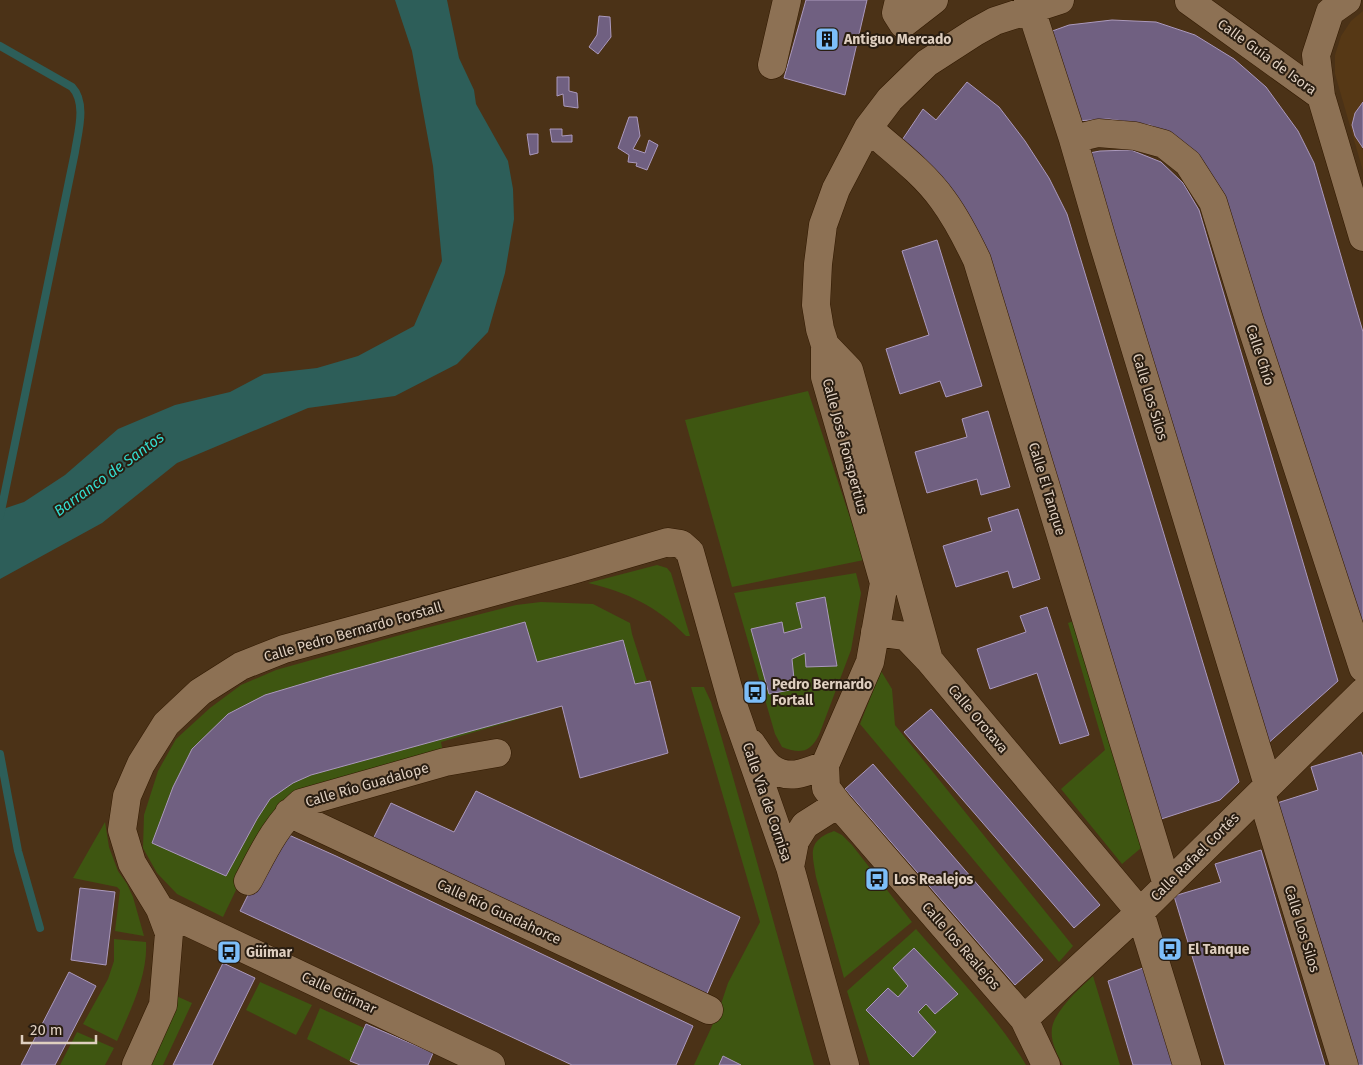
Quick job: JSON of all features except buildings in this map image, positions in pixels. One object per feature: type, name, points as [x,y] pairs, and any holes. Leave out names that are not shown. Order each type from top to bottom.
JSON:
[{"type":"street","points":[[772,64],[787,0]]},
{"type":"street","points":[[899,0],[896,13],[903,24],[934,0]]},
{"type":"street","name":"Calle José Fonspertius","points":[[830,786],[870,662],[884,583],[825,377],[825,345],[816,305],[818,264],[823,224],[836,189],[868,128],[890,99],[927,63],[989,25],[1030,4],[1060,0]]},
{"type":"street","name":"Calle Guía de Isora","points":[[1189,0],[1321,96]]},
{"type":"street","name":"Calle Guía de Isora","points":[[1347,0],[1330,12],[1316,55],[1321,96],[1363,237]]},
{"type":"street","name":"Calle Los Silos","points":[[1030,4],[1073,139],[1344,1065]]},
{"type":"street","name":"Calle El Tanque","points":[[868,128],[913,168],[942,198],[961,226],[977,260],[1167,884]]},
{"type":"street","name":"Calle Chío","points":[[1073,139],[1098,133],[1135,136],[1164,144],[1188,163],[1214,202],[1252,328],[1363,668]]},
{"type":"street","name":"Calle Orotava","points":[[825,345],[849,370],[928,660],[1140,912],[1187,1065]]},
{"type":"street","name":"Calle Pedro Bernardo Forstall","points":[[136,1065],[163,1005],[169,933],[160,909],[132,864],[122,830],[128,796],[141,764],[166,724],[200,692],[241,666],[284,649],[668,542],[681,544]]},
{"type":"street","name":"Calle Vía de Cornisa","points":[[681,544],[690,552],[742,732],[790,867],[846,1065]]},
{"type":"street","points":[[875,632],[906,636],[928,660]]},
{"type":"street","name":"Calle Rafael Cortés","points":[[1024,1019],[1140,912],[1264,789],[1362,699]]},
{"type":"street","points":[[742,732],[770,768],[788,776]]},
{"type":"street","name":"Calle Río Guadalope","points":[[248,881],[276,830],[289,813],[301,803],[445,762],[496,753]]},
{"type":"street","points":[[790,867],[795,841],[830,786],[805,773],[788,776],[774,788],[768,807],[788,820],[805,825]]},
{"type":"street","name":"Calle los Realejos","points":[[830,786],[1024,1019],[1046,1065]]},
{"type":"street","name":"Calle Río Guadahorce","points":[[289,813],[709,1010]]},
{"type":"street","name":"Calle Güímar","points":[[160,909],[483,1063]]},
{"type":"shaded area","points":[[1363,11],[1363,171],[1335,74],[1335,55],[1341,36],[1351,21]]},
{"type":"green space","points":[[808,391],[864,560],[732,587],[685,420]]},
{"type":"green space","points":[[657,565],[667,568],[671,573],[690,636],[686,636],[664,617],[641,602],[616,591],[588,583]]},
{"type":"green space","points":[[856,573],[861,593],[851,650],[819,735],[808,749],[794,751],[782,747],[775,734],[734,593]]},
{"type":"green space","points":[[541,602],[593,604],[630,623],[647,681],[441,742],[443,753],[262,836],[223,917],[177,894],[157,873],[143,848],[144,815],[158,771],[176,739],[210,708],[241,685],[276,670],[418,630],[516,605]]},
{"type":"green space","points":[[1079,619],[1147,843],[1122,864],[1061,789],[1105,750],[1068,623]]},
{"type":"green space","points":[[881,671],[892,689],[895,725],[1073,946],[1059,962],[860,724]]},
{"type":"green space","points":[[691,687],[704,687],[711,702],[814,1065],[694,1065],[718,1013],[728,983],[760,922]]},
{"type":"green space","points":[[105,822],[109,847],[118,871],[133,897],[144,936],[115,931],[120,890],[117,887],[73,878]]},
{"type":"green space","points":[[834,831],[842,835],[852,845],[912,922],[844,978],[813,861],[815,844],[819,839]]},
{"type":"green space","points":[[916,929],[988,1012],[1015,1047],[1026,1065],[870,1065],[847,991]]},
{"type":"green space","points":[[114,939],[146,942],[146,955],[141,980],[117,1041],[83,1024],[108,979],[114,961]]},
{"type":"green space","points":[[1093,976],[1120,1065],[1063,1065],[1053,1043],[1052,1028],[1054,1021],[1069,1000]]},
{"type":"green space","points":[[260,982],[312,1005],[296,1035],[246,1010]]},
{"type":"green space","points":[[174,995],[192,1003],[163,1065],[146,1065]]},
{"type":"green space","points":[[320,1008],[364,1028],[350,1061],[307,1039]]},
{"type":"green space","points":[[77,1032],[114,1048],[105,1065],[60,1065]]},
{"type":"water","name":"Barranco de Santos","points":[[395,0],[447,0],[459,58],[474,90],[476,104],[508,161],[513,189],[514,219],[505,273],[488,332],[457,364],[395,396],[308,408],[177,463],[102,523],[0,579],[0,510],[24,502],[65,475],[118,429],[175,405],[230,392],[264,374],[317,368],[358,356],[414,326],[442,261],[433,166],[412,51]]},
{"type":"waterway","points":[[0,46],[72,87],[77,94],[80,109],[75,152],[0,516]]},
{"type":"waterway","points":[[0,754],[18,851],[40,928]]},
{"type":"place","name":"Antiguo Mercado","points":[[827,39]]},
{"type":"place","name":"Pedro Bernardo Fortall","points":[[755,692]]},
{"type":"place","name":"Los Realejos","points":[[877,879]]},
{"type":"place","name":"El Tanque","points":[[1170,949]]},
{"type":"place","name":"Güímar","points":[[229,952]]}]
